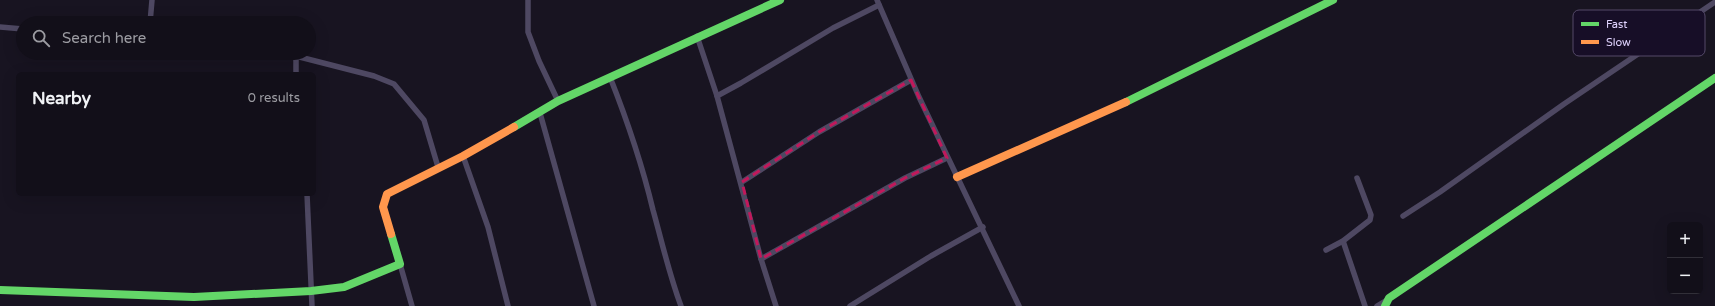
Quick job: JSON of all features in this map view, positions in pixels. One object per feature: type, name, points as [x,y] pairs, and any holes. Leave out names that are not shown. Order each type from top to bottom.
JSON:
[{"type":"street","points":[[151,16],[152,0]]},
{"type":"street","points":[[528,0],[528,32],[538,61],[558,101]]},
{"type":"street","points":[[412,306],[383,207],[387,194],[438,167],[463,156],[540,113],[558,101],[697,36],[780,0]]},
{"type":"street","points":[[957,177],[1017,152],[1333,0]]},
{"type":"street","points":[[1703,10],[1715,2]]},
{"type":"street","points":[[717,96],[878,3],[947,158],[983,227],[1020,306]]},
{"type":"street","points":[[0,26],[16,28]]},
{"type":"street","points":[[697,36],[717,96],[742,182],[761,259],[776,306]]},
{"type":"street","points":[[1403,216],[1440,192],[1564,104],[1635,56]]},
{"type":"street","points":[[296,60],[296,72]]},
{"type":"street","points":[[308,60],[374,76],[394,84],[424,120],[429,141],[438,167]]},
{"type":"street","points":[[610,77],[627,118],[653,208],[670,277],[681,306]]},
{"type":"street","points":[[1377,306],[1386,303],[1715,78]]},
{"type":"street","points":[[742,182],[819,132],[911,80]]},
{"type":"street","points":[[540,113],[594,306]]},
{"type":"street","points":[[463,156],[488,227],[508,306]]},
{"type":"street","points":[[761,259],[905,178],[947,158]]},
{"type":"street","points":[[1326,250],[1343,241],[1367,224],[1371,218],[1357,178]]},
{"type":"street","points":[[307,196],[312,306]]},
{"type":"street","points":[[850,306],[931,256],[983,227]]},
{"type":"street","points":[[1343,241],[1365,306]]},
{"type":"street","points":[[0,290],[194,297],[311,291],[344,287],[400,264]]},
{"type":"highlighted area","points":[[911,80],[947,158],[905,178],[761,259],[742,182],[819,132]]},
{"type":"traffic: fast","points":[[514,127],[558,101],[780,0]]},
{"type":"traffic: fast","points":[[1126,102],[1333,0]]},
{"type":"traffic: fast","points":[[1385,306],[1389,298],[1715,78]]},
{"type":"traffic: fast","points":[[0,290],[194,297],[311,291],[344,287],[400,264],[391,234]]},
{"type":"traffic: slow","points":[[957,177],[1126,102]]},
{"type":"traffic: slow","points":[[391,234],[383,207],[387,194],[463,156],[514,127]]}]
